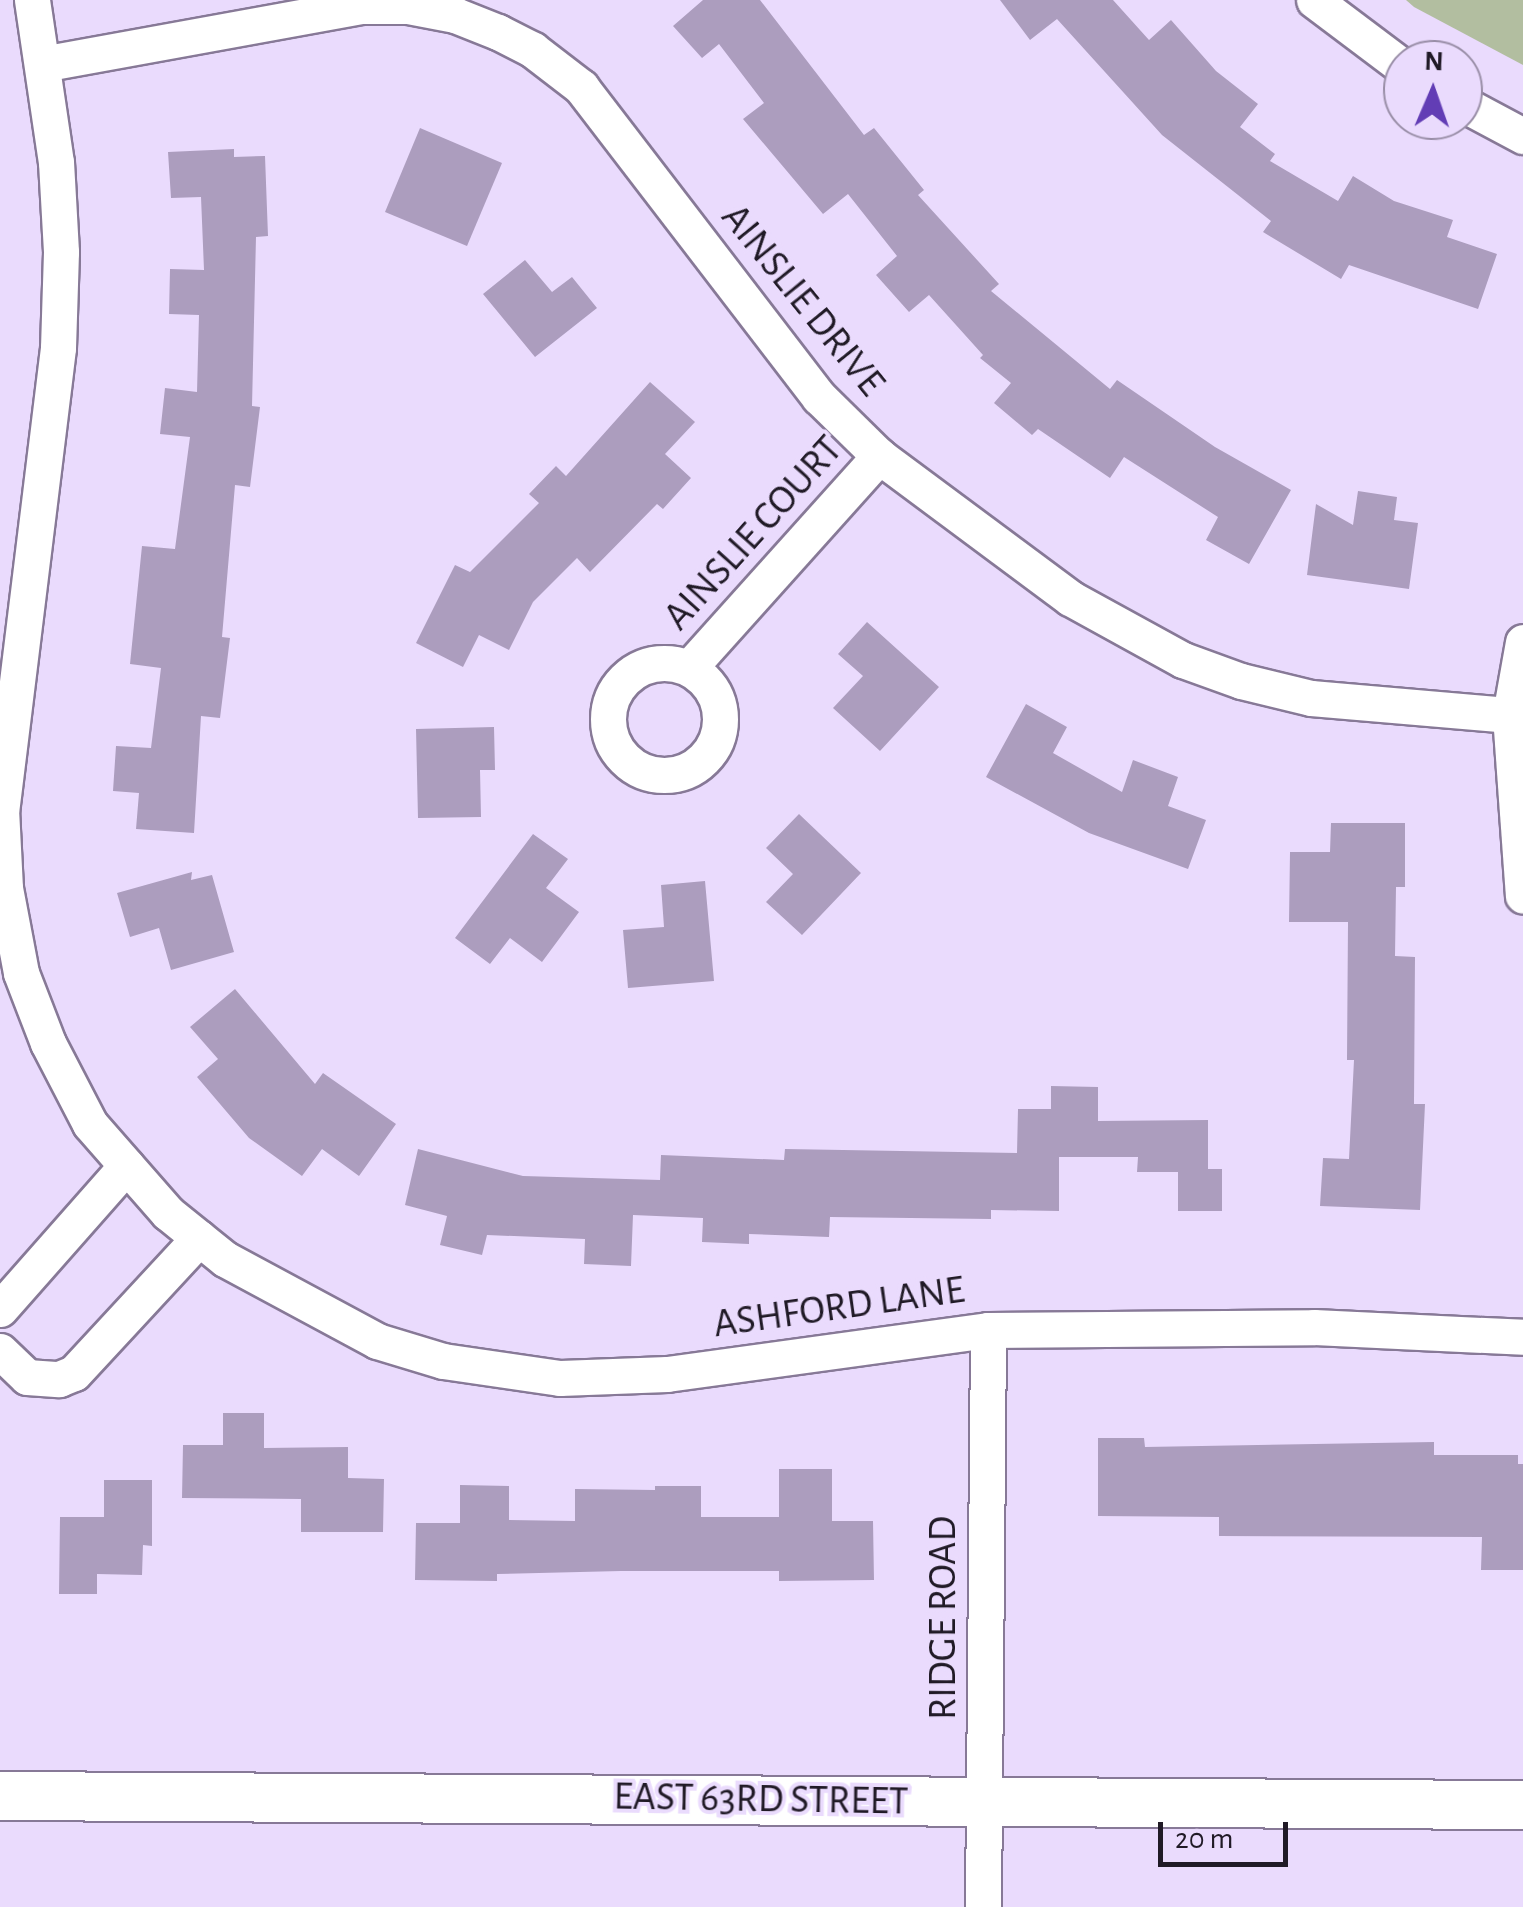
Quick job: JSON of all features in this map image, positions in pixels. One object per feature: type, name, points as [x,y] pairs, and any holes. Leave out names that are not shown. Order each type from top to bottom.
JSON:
[{"type":"main road","name":"EAST 63RD STREET","points":[[0,1796],[1523,1805]]},
{"type":"street","name":"ASHFORD LANE","points":[[32,0],[56,162],[61,252],[58,348],[1,810],[4,888],[21,973],[48,1043],[90,1124],[168,1214],[225,1258],[377,1341],[443,1361],[512,1374],[560,1378],[666,1374],[988,1330],[1314,1327],[1523,1338]]},
{"type":"street","points":[[1314,0],[1383,52]]},
{"type":"street","name":"AINSLIE DRIVE","points":[[42,64],[360,6],[408,6],[455,15],[498,32],[533,50],[581,87],[818,397],[880,456],[1070,598],[1183,660],[1311,698],[1510,715]]},
{"type":"street","points":[[1483,115],[1523,136]]},
{"type":"street","name":"AINSLIE COURT","points":[[689,668],[880,456]]},
{"type":"street","points":[[1523,642],[1510,715],[1523,896]]},
{"type":"street","points":[[0,1309],[126,1166]]},
{"type":"street","points":[[0,1351],[27,1378],[60,1379],[74,1372],[199,1238]]},
{"type":"street","name":"RIDGE ROAD","points":[[983,1907],[988,1330]]},
{"type":"green space","points":[[1406,0],[1523,0],[1523,65],[1483,44],[1483,40],[1476,40]]},
{"type":"building","points":[[703,0],[760,0],[864,135],[874,128],[924,190],[918,195],[999,284],[991,291],[1110,389],[1117,380],[1215,447],[1291,490],[1249,564],[1206,540],[1218,517],[1124,457],[1110,478],[1038,429],[1032,435],[994,403],[1011,383],[980,358],[983,355],[929,295],[909,312],[876,275],[897,256],[848,194],[823,214],[743,119],[764,103],[719,44],[702,58],[673,26]]},
{"type":"building","points":[[1000,0],[1113,0],[1149,40],[1171,20],[1216,71],[1258,104],[1240,127],[1275,154],[1270,161],[1338,201],[1353,176],[1394,201],[1453,220],[1447,237],[1497,254],[1478,309],[1349,265],[1341,279],[1263,232],[1271,221],[1162,135],[1057,19],[1030,40]]},
{"type":"building","points":[[420,128],[502,163],[467,246],[385,212]]},
{"type":"building","points":[[234,149],[234,157],[265,156],[268,236],[256,237],[252,406],[260,407],[250,487],[235,485],[222,637],[230,638],[220,718],[201,716],[194,833],[136,829],[139,793],[113,791],[116,746],[151,748],[161,668],[130,664],[142,546],[175,549],[190,437],[160,434],[165,388],[197,392],[199,315],[169,314],[170,269],[204,270],[201,197],[171,198],[168,152]]},
{"type":"building","points":[[525,260],[552,292],[572,277],[597,308],[535,357],[483,294]]},
{"type":"building","points":[[650,382],[695,422],[665,454],[691,478],[663,509],[657,504],[590,572],[577,558],[533,602],[509,650],[479,635],[463,667],[416,643],[455,565],[470,572],[539,503],[529,494],[556,466],[566,476]]},
{"type":"building","points":[[1358,491],[1397,497],[1394,520],[1418,523],[1409,589],[1307,575],[1316,504],[1353,525]]},
{"type":"building","points":[[867,622],[939,687],[880,751],[833,708],[863,676],[838,654]]},
{"type":"building","points":[[1026,704],[1067,727],[1053,753],[1122,792],[1133,760],[1178,777],[1168,806],[1206,820],[1188,869],[1089,833],[986,777]]},
{"type":"building","points":[[494,727],[495,770],[480,770],[481,817],[418,818],[416,729]]},
{"type":"building","points":[[799,814],[861,873],[802,935],[766,902],[793,874],[766,848]]},
{"type":"building","points":[[1331,823],[1405,823],[1405,887],[1396,887],[1395,956],[1415,957],[1414,1104],[1425,1104],[1420,1210],[1320,1206],[1323,1158],[1349,1159],[1354,1060],[1347,1060],[1348,922],[1289,922],[1290,852],[1330,852]]},
{"type":"building","points":[[533,834],[568,859],[546,888],[579,912],[542,962],[510,938],[490,964],[455,938]]},
{"type":"building","points":[[192,872],[191,880],[212,875],[234,952],[171,970],[159,928],[130,937],[117,893]]},
{"type":"building","points":[[705,881],[714,981],[628,988],[623,930],[664,927],[661,885]]},
{"type":"building","points":[[235,989],[315,1084],[323,1073],[396,1124],[359,1176],[322,1149],[302,1176],[249,1138],[197,1077],[218,1059],[190,1027]]},
{"type":"building","points":[[1051,1086],[1098,1087],[1098,1121],[1208,1120],[1208,1169],[1222,1169],[1222,1211],[1178,1211],[1178,1172],[1137,1172],[1138,1157],[1059,1157],[1059,1211],[991,1210],[991,1219],[830,1217],[829,1237],[749,1234],[749,1244],[702,1242],[703,1218],[633,1215],[631,1266],[584,1264],[585,1239],[487,1235],[482,1255],[440,1245],[447,1216],[405,1205],[418,1149],[523,1176],[660,1180],[661,1155],[784,1160],[785,1149],[1017,1153],[1018,1109],[1051,1109]]},
{"type":"building","points":[[223,1413],[264,1413],[264,1448],[348,1447],[348,1478],[384,1479],[383,1532],[301,1532],[301,1499],[182,1498],[183,1445],[223,1445]]},
{"type":"building","points":[[1098,1438],[1144,1438],[1145,1447],[1434,1442],[1434,1455],[1518,1455],[1518,1464],[1523,1464],[1523,1570],[1481,1570],[1482,1537],[1219,1536],[1219,1517],[1098,1516]]},
{"type":"building","points":[[779,1469],[832,1469],[832,1521],[873,1521],[874,1580],[779,1581],[779,1571],[621,1571],[497,1574],[497,1581],[415,1580],[416,1523],[460,1523],[460,1485],[509,1486],[509,1520],[575,1521],[575,1489],[655,1490],[655,1486],[701,1486],[701,1517],[779,1517]]},
{"type":"building","points":[[104,1480],[152,1480],[152,1546],[143,1545],[142,1575],[97,1574],[97,1594],[59,1594],[60,1517],[104,1517]]}]
